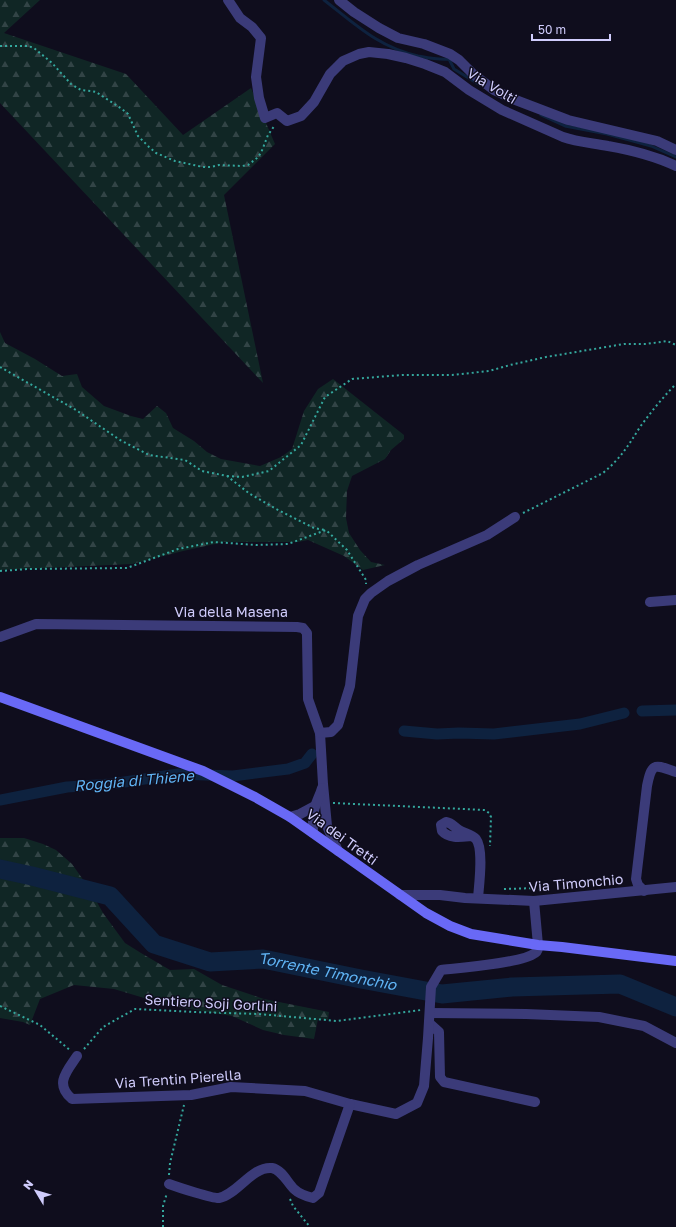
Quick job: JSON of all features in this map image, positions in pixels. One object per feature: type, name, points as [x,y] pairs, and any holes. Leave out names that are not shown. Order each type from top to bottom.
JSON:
[{"type":"street","points":[[228,0],[240,18],[252,27],[261,38],[256,77],[265,118],[277,113],[281,116]]},
{"type":"street","name":"Via Volti","points":[[339,0],[354,12],[398,38],[424,44],[450,54],[494,90],[513,99],[568,120],[657,140],[676,150]]},
{"type":"street","name":"Via Volti","points":[[281,116],[287,121],[301,116],[314,102],[330,74],[343,61],[359,54],[369,52],[388,54],[425,64],[445,72],[468,90],[502,110],[563,137],[640,153],[676,166]]},
{"type":"street","points":[[320,733],[331,732],[338,725],[350,686],[358,616],[365,599],[388,581],[418,565],[487,535],[515,517]]},
{"type":"street","points":[[650,602],[676,600]]},
{"type":"street","name":"Via della Masena","points":[[0,637],[36,624],[303,628],[308,636],[308,699],[320,733],[327,826],[338,851]]},
{"type":"street","name":"Via dei Tretti","points":[[0,697],[203,771],[218,778],[290,817],[438,920],[465,932],[538,945],[676,961]]},
{"type":"street","points":[[644,891],[638,885],[636,879],[647,786],[650,773],[653,768],[656,767],[661,767],[676,772]]},
{"type":"street","name":"Via della Masena","points":[[313,833],[315,806],[320,797],[323,784]]},
{"type":"street","name":"Via della Masena","points":[[313,833],[320,825],[322,820],[325,800]]},
{"type":"street","points":[[290,817],[300,814],[315,806]]},
{"type":"street","points":[[471,836],[479,843],[481,852],[478,898]]},
{"type":"street","name":"Via Timonchio","points":[[400,895],[440,895],[465,898],[534,901],[676,887]]},
{"type":"street","points":[[534,901],[538,945]]},
{"type":"street","name":"Via Trentin Pierella","points":[[77,1056],[62,1081],[62,1087],[72,1099],[191,1095],[231,1087],[306,1091],[350,1104],[396,1114],[417,1103],[424,1086],[431,987],[441,970],[514,961],[536,953],[538,950],[538,945]]},
{"type":"street","points":[[535,1102],[444,1082],[440,1076],[439,1032],[430,1012],[599,1017],[644,1026],[676,1043]]},
{"type":"street","points":[[169,1184],[218,1198],[228,1194],[262,1169],[272,1168],[280,1172],[294,1190],[313,1198],[319,1193],[350,1104]]},
{"type":"path","points":[[0,46],[28,46],[34,48],[52,62],[71,84],[81,90],[96,92],[128,114],[138,136],[149,147],[166,158],[186,164],[203,167],[219,165],[248,165],[258,158],[268,135],[281,116]]},
{"type":"path","points":[[0,367],[76,410],[120,440],[148,455],[185,460],[202,471],[227,476],[242,477],[269,471],[301,445],[325,397],[352,379],[402,375],[452,375],[488,371],[510,365],[624,344],[646,344],[667,341],[676,345]]},
{"type":"path","points":[[515,517],[608,469],[622,455],[650,414],[676,384]]},
{"type":"path","points":[[227,476],[250,494],[278,510],[314,528],[326,530],[347,550],[366,580],[367,589],[365,599]]},
{"type":"path","points":[[0,571],[127,568],[178,549],[214,542],[256,545],[288,544],[326,530]]},
{"type":"path","points":[[0,1006],[40,1026],[77,1056]]},
{"type":"path","name":"Sentiero Soji Gorlini","points":[[77,1056],[103,1027],[135,1009],[259,1014],[337,1021],[430,1012]]},
{"type":"path","points":[[163,1227],[163,1206],[169,1184],[170,1163],[184,1105],[191,1095]]},
{"type":"path","points":[[294,1190],[290,1191],[288,1195],[293,1206],[310,1227]]},
{"type":"green space","points":[[0,0],[40,0],[4,33],[126,74],[183,135],[251,88],[275,144],[224,195],[263,383],[0,103]]},
{"type":"green space","points":[[0,332],[5,343],[62,376],[77,374],[82,387],[104,406],[143,419],[157,406],[166,413],[173,428],[194,441],[207,452],[221,459],[260,466],[281,457],[292,449],[304,411],[318,389],[333,379],[404,435],[404,439],[391,450],[385,459],[352,476],[347,491],[346,518],[349,533],[360,550],[371,562],[385,565],[363,570],[344,556],[308,540],[298,542],[224,542],[132,564],[0,570]]},
{"type":"green space","points":[[0,838],[24,838],[56,850],[72,864],[89,888],[103,913],[125,943],[170,970],[194,969],[222,985],[264,999],[329,1012],[328,1020],[318,1019],[314,1039],[284,1035],[263,1030],[232,1016],[171,1006],[114,989],[74,985],[40,999],[30,1025],[23,1022],[0,1018]]},
{"type":"waterway","points":[[324,0],[379,41],[391,47],[418,56],[449,59],[454,69],[480,85]]},
{"type":"waterway","points":[[541,115],[565,126],[607,134],[651,146],[676,157]]},
{"type":"waterway","name":"Roggia di Thiene","points":[[642,711],[676,710]]},
{"type":"waterway","name":"Roggia di Thiene","points":[[404,731],[437,734],[494,734],[580,724],[624,713]]},
{"type":"waterway","name":"Roggia di Thiene","points":[[0,800],[67,787],[111,784],[178,774],[233,776],[288,769],[305,763],[312,754]]},
{"type":"waterway","name":"Torrente Timonchio","points":[[0,869],[110,896],[154,944],[210,962],[263,959],[442,994],[512,987],[620,984],[676,1007]]}]
